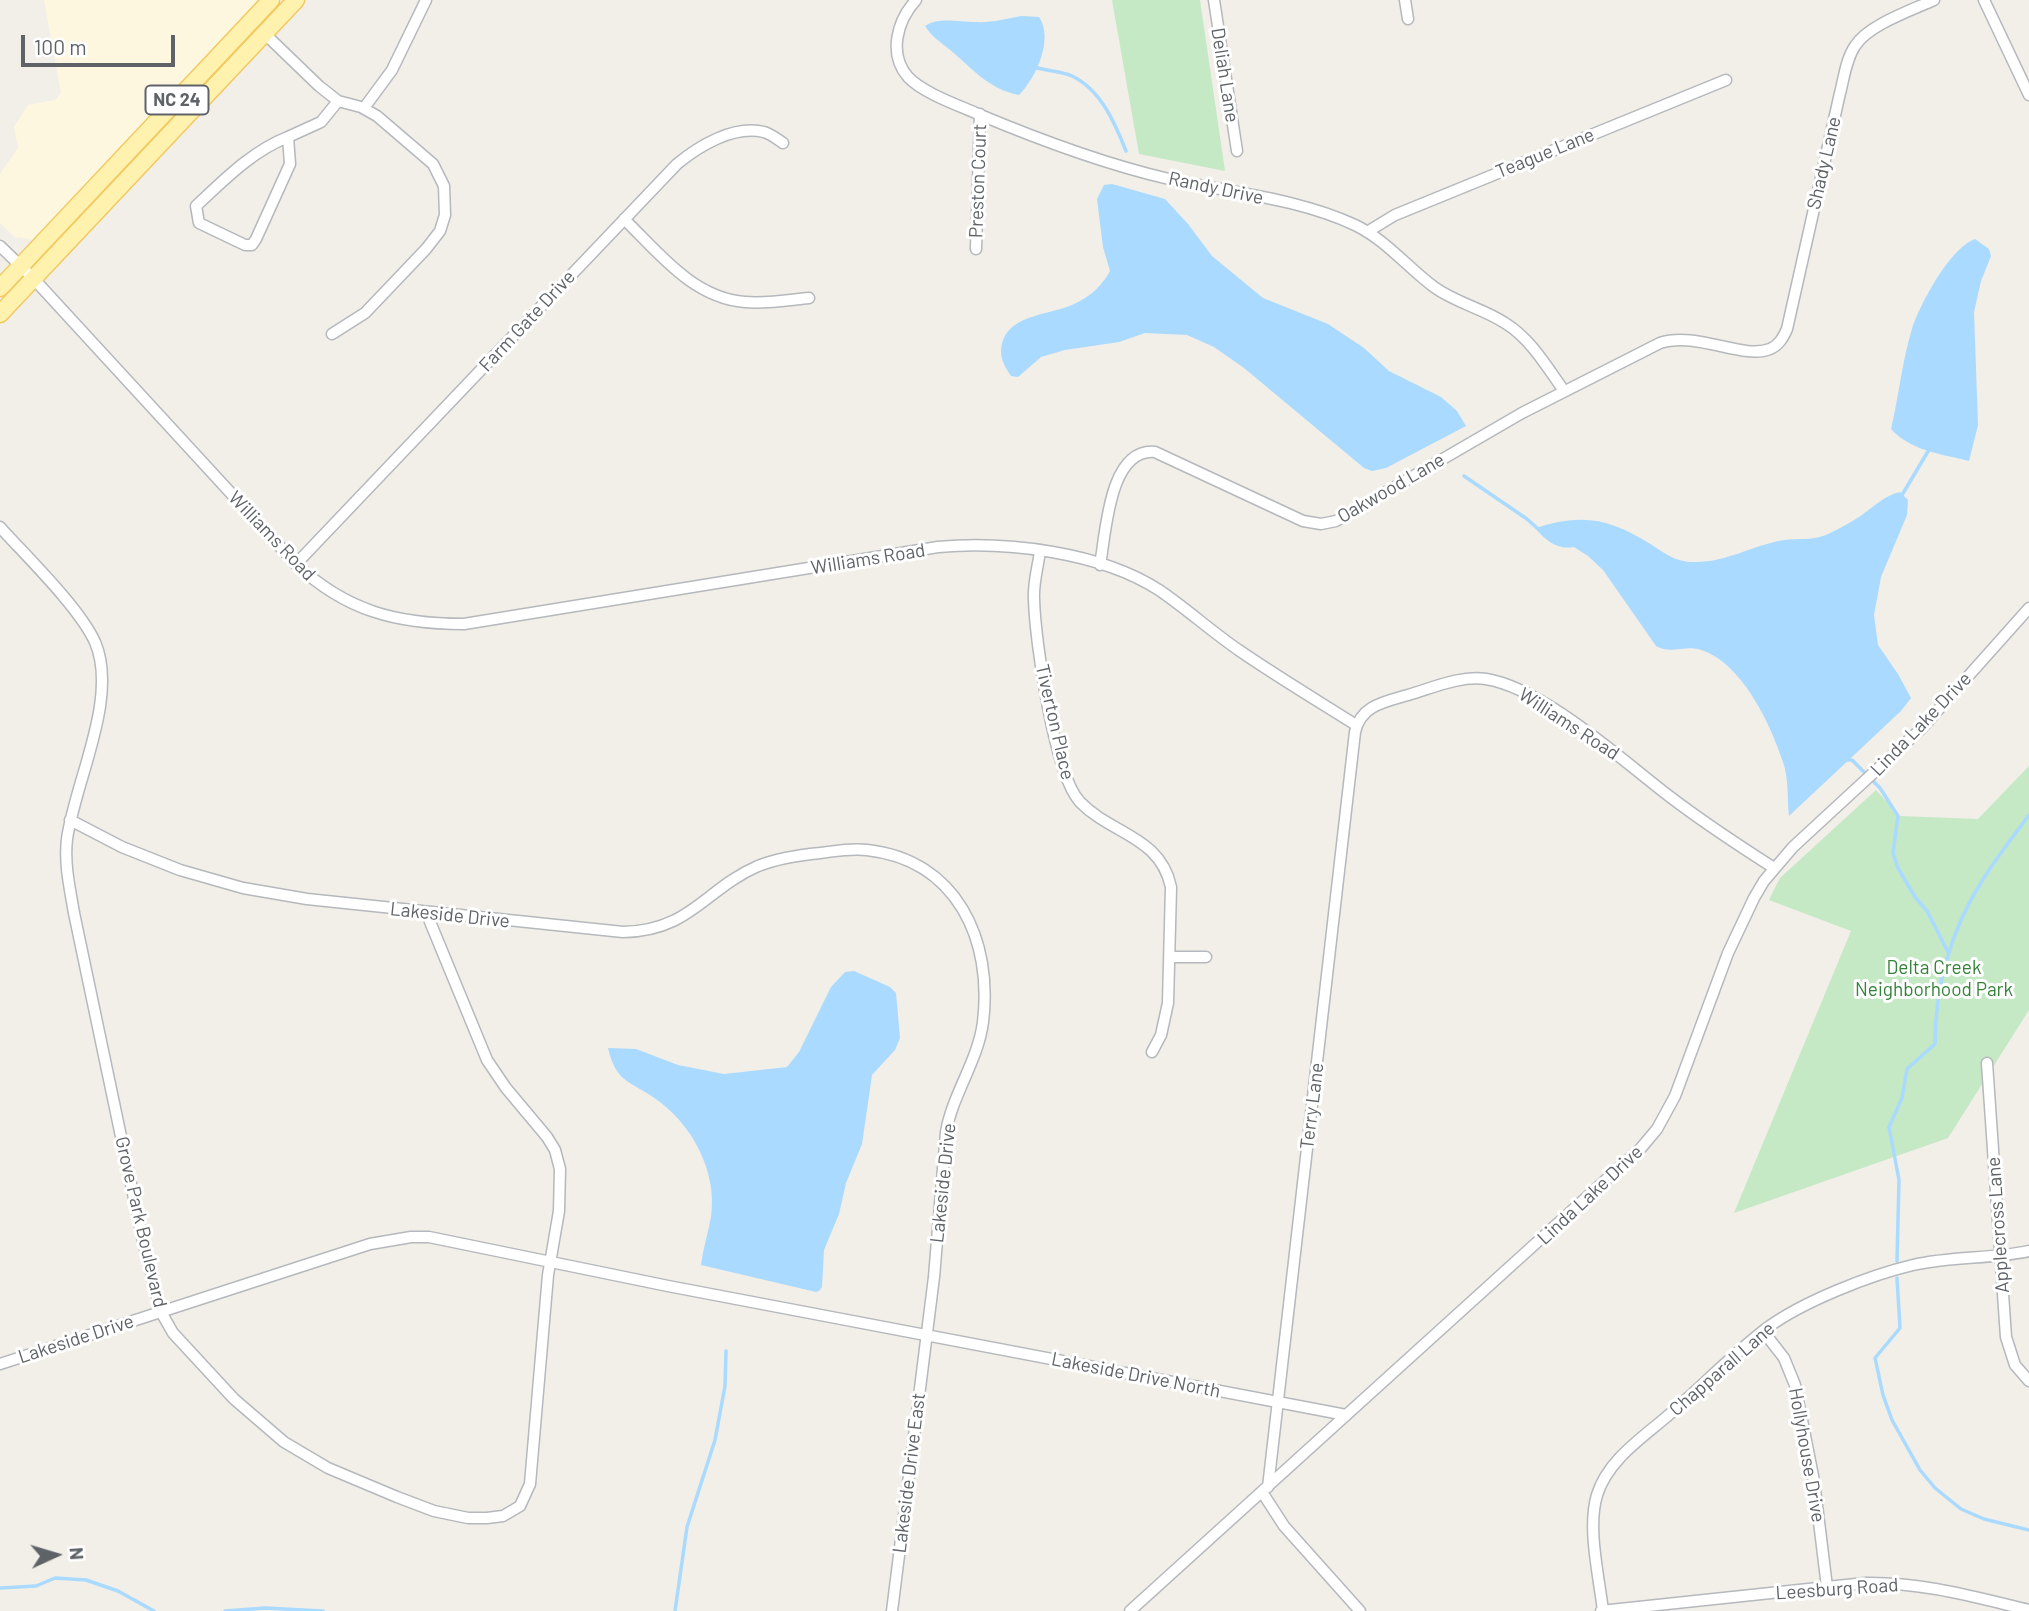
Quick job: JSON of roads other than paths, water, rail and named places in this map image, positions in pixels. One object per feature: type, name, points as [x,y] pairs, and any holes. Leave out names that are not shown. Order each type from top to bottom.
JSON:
[{"type":"main road","name":"NC 24","points":[[0,288],[271,0]]},
{"type":"main road","name":"NC 24","points":[[0,314],[296,0]]},
{"type":"street","points":[[364,108],[392,70],[426,0]]},
{"type":"street","name":"Randy Drive","points":[[916,0],[899,28],[897,51],[900,63],[909,78],[920,86],[1049,142],[1113,163],[1165,178],[1306,208],[1367,232],[1449,297],[1498,319],[1518,332],[1564,390]]},
{"type":"street","name":"Deliah Lane","points":[[1214,0],[1237,150]]},
{"type":"street","points":[[1405,0],[1408,19]]},
{"type":"street","name":"Shady Lane","points":[[1753,352],[1773,348],[1783,338],[1787,329],[1840,93],[1855,45],[1866,34],[1934,0]]},
{"type":"street","points":[[1984,0],[2029,95]]},
{"type":"street","points":[[264,33],[338,101],[364,108],[377,116],[433,164],[444,186],[445,215],[440,231],[365,313],[332,334]]},
{"type":"street","name":"Teague Lane","points":[[1367,232],[1395,215],[1726,80]]},
{"type":"street","points":[[288,137],[290,164],[252,245],[245,246],[198,223],[196,206],[230,174],[273,143],[321,122],[338,101]]},
{"type":"street","name":"Preston Court","points":[[976,248],[980,114]]},
{"type":"street","name":"Farm Gate Drive","points":[[296,564],[677,164],[691,152],[714,139],[731,135],[759,131],[770,134],[783,144]]},
{"type":"street","points":[[624,219],[691,282],[713,295],[747,303],[810,298]]},
{"type":"street","name":"Williams Road","points":[[0,246],[33,278],[296,564],[312,579],[341,598],[373,612],[409,621],[464,624],[938,547],[984,545],[1040,551],[1100,565],[1139,579],[1159,590],[1251,658],[1356,725],[1363,713],[1382,703],[1466,679],[1497,681],[1528,695],[1574,723],[1700,820],[1774,867]]},
{"type":"street","name":"Oakwood Lane","points":[[1100,565],[1120,472],[1128,461],[1139,453],[1155,452],[1303,521],[1327,523],[1336,521],[1564,390],[1667,341],[1693,340],[1753,352]]},
{"type":"street","name":"Grove Park Boulevard","points":[[0,527],[76,614],[89,632],[99,657],[101,704],[70,820],[66,865],[143,1241],[161,1312],[173,1333],[234,1399],[258,1422],[303,1455],[435,1511],[468,1518],[495,1517],[512,1512],[520,1506],[530,1485],[550,1261],[561,1187],[557,1157],[547,1137],[506,1088],[487,1060],[426,912]]},
{"type":"street","name":"Tiverton Place","points":[[1040,551],[1034,588],[1035,620],[1047,702],[1065,776],[1081,803],[1092,813],[1150,849],[1166,868],[1171,887],[1166,1022],[1152,1052]]},
{"type":"street","name":"Linda Lake Drive","points":[[1130,1611],[1621,1169],[1657,1129],[1675,1096],[1728,953],[1754,898],[1774,867],[1941,709],[2029,608]]},
{"type":"street","name":"Terry Lane","points":[[1265,1489],[1278,1403],[1356,725]]},
{"type":"street","name":"Lakeside Drive","points":[[0,1364],[370,1244],[411,1237],[450,1240],[927,1335],[949,1115],[977,1049],[983,1024],[985,998],[981,953],[973,926],[955,898],[934,877],[894,856],[864,849],[794,856],[757,867],[685,916],[664,926],[648,930],[610,931],[307,900],[243,888],[180,870],[122,847],[70,820]]},
{"type":"street","points":[[1170,957],[1206,957]]},
{"type":"street","name":"Applecross Lane","points":[[1987,1063],[2007,1344],[2015,1365],[2029,1381]]},
{"type":"street","name":"Chapparall Lane","points":[[1602,1611],[1593,1526],[1598,1494],[1604,1480],[1623,1455],[1763,1331],[1822,1298],[1892,1271],[1943,1259],[2029,1251]]},
{"type":"street","name":"Hollyhouse Drive","points":[[1763,1331],[1784,1358],[1795,1385],[1814,1481],[1827,1587]]},
{"type":"street","name":"Lakeside Drive North","points":[[927,1335],[1346,1415]]},
{"type":"street","name":"Lakeside Drive East","points":[[892,1611],[927,1335]]},
{"type":"street","points":[[1265,1489],[1284,1525],[1360,1611]]},
{"type":"street","name":"Leesburg Road","points":[[1602,1611],[1865,1583],[1936,1588],[2029,1610]]},
{"type":"water","points":[[1021,16],[1039,17],[1045,36],[1037,69],[1019,95],[998,88],[981,77],[936,39],[925,26],[943,21],[987,22]]},
{"type":"water","points":[[1112,184],[1165,199],[1212,256],[1263,298],[1328,324],[1364,348],[1389,371],[1441,397],[1457,411],[1466,426],[1386,468],[1372,471],[1364,468],[1244,368],[1214,347],[1187,335],[1145,333],[1119,342],[1065,350],[1041,357],[1018,377],[1011,376],[1001,355],[1003,340],[1008,331],[1024,320],[1065,308],[1086,298],[1110,271],[1103,247],[1097,199],[1104,185]]},
{"type":"water","points":[[1975,239],[1989,249],[1991,256],[1981,281],[1974,312],[1978,425],[1969,461],[1917,447],[1891,429],[1916,318],[1946,265],[1965,244]]},
{"type":"water","points":[[1900,492],[1908,500],[1907,515],[1881,577],[1874,615],[1878,645],[1911,698],[1901,711],[1789,816],[1786,775],[1778,747],[1762,713],[1741,680],[1714,655],[1698,649],[1666,649],[1656,646],[1603,570],[1574,547],[1562,547],[1552,543],[1535,528],[1567,521],[1595,521],[1622,529],[1677,559],[1689,562],[1707,561],[1773,542],[1826,535]]},
{"type":"water","points":[[854,971],[890,987],[896,993],[900,1038],[895,1050],[872,1075],[862,1144],[824,1250],[822,1287],[816,1292],[701,1265],[712,1200],[706,1165],[690,1134],[667,1107],[619,1074],[608,1048],[636,1049],[678,1065],[724,1074],[787,1067],[799,1052],[831,987],[845,972]]},
{"type":"waterway","points":[[1034,67],[1068,74],[1091,90],[1106,108],[1126,151]]},
{"type":"waterway","points":[[1902,495],[1930,448]]},
{"type":"waterway","points":[[1464,476],[1537,528]]},
{"type":"waterway","points":[[1844,760],[1852,760],[1880,788],[1898,816],[1893,853],[1898,868],[1915,897],[1927,911],[1948,952]]},
{"type":"waterway","points":[[1897,1261],[1899,1180],[1889,1127],[1902,1098],[1907,1069],[1935,1044],[1942,980],[1962,919],[1987,872],[2029,815]]},
{"type":"waterway","points":[[1897,1278],[1900,1328],[1875,1358],[1892,1420],[1920,1470],[1935,1488],[1961,1509],[1984,1519],[2029,1530]]},
{"type":"waterway","points":[[675,1611],[687,1527],[715,1440],[725,1386],[726,1351]]},
{"type":"waterway","points":[[0,1588],[36,1586],[55,1578],[86,1580],[118,1591],[154,1611]]},
{"type":"waterway","points":[[225,1611],[265,1608],[323,1611]]},
{"type":"park label","name":"Delta Creek Neighborhood Park","points":[[1934,979]]}]
